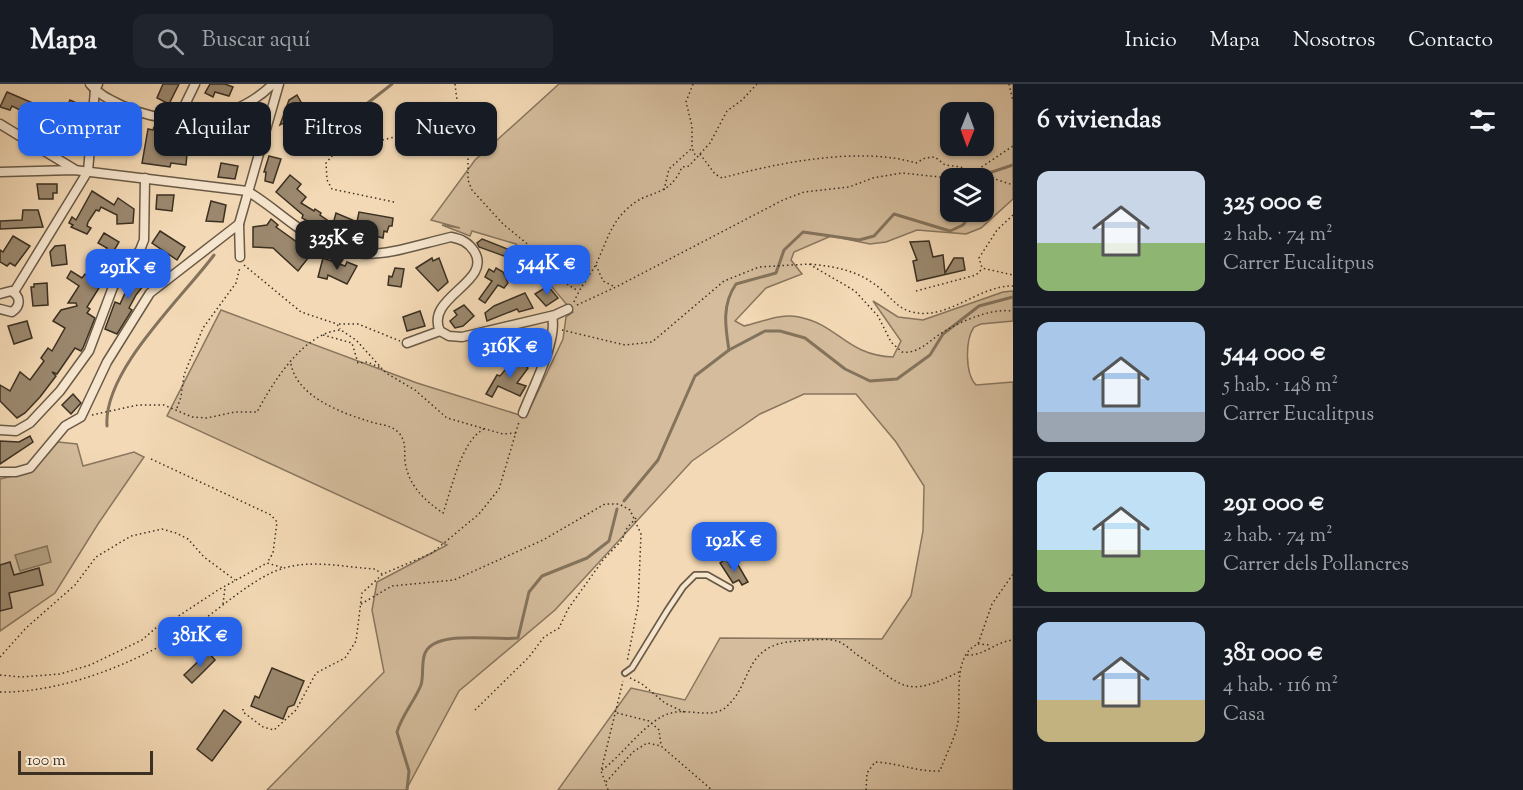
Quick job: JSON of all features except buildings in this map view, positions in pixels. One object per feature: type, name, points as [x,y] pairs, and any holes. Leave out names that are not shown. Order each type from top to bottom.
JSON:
[{"type":"street","points":[[186,102],[195,84]]},
{"type":"street","points":[[248,102],[273,84]]},
{"type":"street","points":[[240,257],[239,224],[279,84]]},
{"type":"street","points":[[14,292],[88,171],[94,86],[136,112],[154,115]]},
{"type":"street","points":[[0,124],[74,170]]},
{"type":"street","points":[[0,172],[88,171],[247,191],[268,202],[312,237],[352,253],[399,252],[451,237],[466,242],[476,255],[477,264],[473,275],[437,315],[440,331]]},
{"type":"street","points":[[0,430],[16,431],[30,423],[60,391],[88,351],[113,287],[144,240],[144,178]]},
{"type":"street","points":[[0,472],[16,472],[30,468],[65,426],[81,417],[107,362],[150,293],[239,224]]},
{"type":"street","points":[[0,294],[7,290],[14,292],[19,301],[17,308],[8,313],[0,309]]},
{"type":"street","points":[[407,343],[440,331],[449,336],[462,337],[552,316],[570,308]]},
{"type":"street","points":[[523,413],[544,361],[552,328],[552,316]]},
{"type":"lane","points":[[624,675],[632,668],[683,587],[695,575],[707,575],[730,588]]},
{"type":"path","points":[[455,84],[458,102]]},
{"type":"path","points":[[693,84],[686,102],[692,126],[692,148],[696,157]]},
{"type":"path","points":[[674,164],[682,167],[689,165],[715,137],[728,111],[757,84]]},
{"type":"path","points":[[1009,84],[1013,101]]},
{"type":"path","points":[[394,202],[332,189],[327,180],[326,163],[332,156],[358,146],[395,137]]},
{"type":"path","points":[[980,168],[1013,146]]},
{"type":"path","points":[[664,191],[665,177],[674,164],[692,148]]},
{"type":"path","points":[[699,153],[715,174],[722,178],[778,163],[838,157],[902,159],[916,163],[925,158],[935,157],[945,165],[962,168]]},
{"type":"path","points":[[468,156],[468,180],[472,190],[503,224],[536,251],[558,278],[579,291]]},
{"type":"path","points":[[570,308],[596,264],[607,236],[626,210],[636,201],[664,191],[675,182],[682,167]]},
{"type":"path","points":[[570,308],[616,287],[701,241],[795,195],[849,187],[873,178],[902,173],[940,176]]},
{"type":"path","points":[[994,179],[1013,185]]},
{"type":"path","points":[[982,268],[979,258],[985,247],[1013,215]]},
{"type":"path","points":[[176,408],[191,354],[203,328],[236,283],[241,263],[301,312],[337,324],[358,324],[407,343]]},
{"type":"path","points":[[596,264],[603,281],[616,287]]},
{"type":"path","points":[[809,264],[855,291],[878,316],[895,348],[902,352],[918,350],[942,333],[979,316],[1013,311]]},
{"type":"path","points":[[552,328],[612,344],[638,345],[652,342],[724,281],[759,267],[809,264],[848,270],[863,276],[897,305],[912,312],[929,313],[950,307],[993,287],[1013,286]]},
{"type":"path","points":[[982,268],[1013,275]]},
{"type":"path","points":[[916,291],[976,275],[982,268]]},
{"type":"path","points":[[337,324],[341,330],[356,340],[382,369]]},
{"type":"path","points":[[81,417],[138,405],[164,405],[176,408],[192,417],[207,418],[235,412],[258,412],[266,395],[301,349],[322,334],[341,330]]},
{"type":"path","points":[[322,334],[326,338],[352,343],[358,363],[367,362],[382,369],[425,397],[447,418],[504,434],[516,433]]},
{"type":"path","points":[[291,363],[292,372],[308,393],[342,412],[391,426],[399,433],[406,449],[405,462],[414,487],[421,496],[443,513],[453,478],[467,452],[468,444],[477,433],[486,429]]},
{"type":"path","points":[[243,709],[243,712],[263,727],[274,730],[285,723],[296,710],[316,673],[345,658],[356,641],[362,593],[383,574],[432,553],[479,514],[499,489],[523,413]]},
{"type":"path","points":[[0,675],[21,677],[60,674],[90,665],[142,640],[157,627],[171,621],[225,586],[267,563],[276,537],[277,522],[271,515],[151,459]]},
{"type":"path","points":[[362,604],[392,586],[454,580],[543,540],[605,504],[619,504],[630,510],[636,518],[641,534],[638,606],[601,771],[608,790]]},
{"type":"path","points":[[475,710],[529,657],[544,637],[560,628],[574,601],[603,560],[622,540],[627,528],[636,518]]},
{"type":"path","points":[[0,657],[26,628],[75,585],[96,557],[131,536],[162,529],[176,533],[188,539],[204,556],[236,580]]},
{"type":"path","points":[[267,563],[284,568]]},
{"type":"path","points":[[0,692],[38,689],[111,668],[175,639],[271,573],[284,568],[334,564],[375,569],[383,574]]},
{"type":"path","points":[[978,644],[993,604],[1013,574]]},
{"type":"path","points":[[223,605],[225,586]]},
{"type":"path","points":[[866,790],[867,773],[876,762],[898,763],[921,772],[940,771],[957,726],[961,671],[966,655],[971,647],[978,644],[992,645],[1013,640]]},
{"type":"path","points":[[601,771],[652,724],[671,713],[713,713],[723,710],[739,692],[747,670],[758,656],[781,644],[794,641],[837,641],[901,686],[929,687],[961,671]]},
{"type":"path","points":[[966,655],[980,653],[992,645]]},
{"type":"path","points":[[624,675],[642,684],[665,703],[685,712]]},
{"type":"path","points":[[616,712],[652,724],[659,730],[661,746]]},
{"type":"path","points":[[605,782],[623,766],[633,752],[647,743],[661,746],[712,790]]},
{"type":"shaded area","points":[[559,84],[1013,84],[1013,199],[994,216],[994,168],[940,168],[940,222],[988,222],[981,228],[966,234],[917,230],[886,242],[870,244],[831,236],[794,252],[791,260],[802,274],[766,288],[735,321],[744,326],[778,317],[799,317],[824,326],[864,351],[893,357],[901,341],[873,301],[898,317],[923,320],[1003,292],[1013,291],[1013,321],[981,324],[974,327],[969,340],[968,365],[972,380],[976,385],[1013,382],[1013,790],[558,790],[631,688],[685,700],[720,638],[882,639],[911,596],[923,531],[924,486],[896,442],[856,394],[804,394],[760,414],[692,461],[555,610],[459,691],[406,790],[267,790],[384,672],[372,610],[377,582],[447,545],[167,416],[221,310],[417,383],[526,417],[563,339],[566,317],[573,312],[516,244],[472,231],[470,236],[442,225],[460,228],[431,220],[475,160],[479,156],[497,156],[497,140]]},
{"type":"shaded area","points":[[58,442],[77,444],[83,466],[134,452],[144,457],[98,524],[55,593],[0,631],[0,479],[32,471]]},
{"type":"shaded area","points":[[47,546],[51,562],[20,571],[15,555]]},
{"type":"waterway","points":[[369,102],[392,84]]},
{"type":"waterway","points":[[994,171],[1013,165]]},
{"type":"waterway","points":[[729,350],[727,307],[728,299],[736,284],[776,273],[784,250],[803,232],[859,240],[874,236],[894,214],[950,231],[965,222]]},
{"type":"waterway","points":[[107,426],[109,405],[118,382],[131,359],[147,336],[214,255]]},
{"type":"waterway","points":[[624,501],[658,460],[695,376],[729,350],[765,331],[780,331],[805,338],[845,369],[870,381],[897,379],[930,355],[943,334],[979,306],[1013,297]]},
{"type":"waterway","points":[[407,790],[409,771],[397,732],[421,685],[425,653],[431,646],[453,638],[518,638],[529,592],[542,576],[587,558],[609,541],[617,509]]}]
